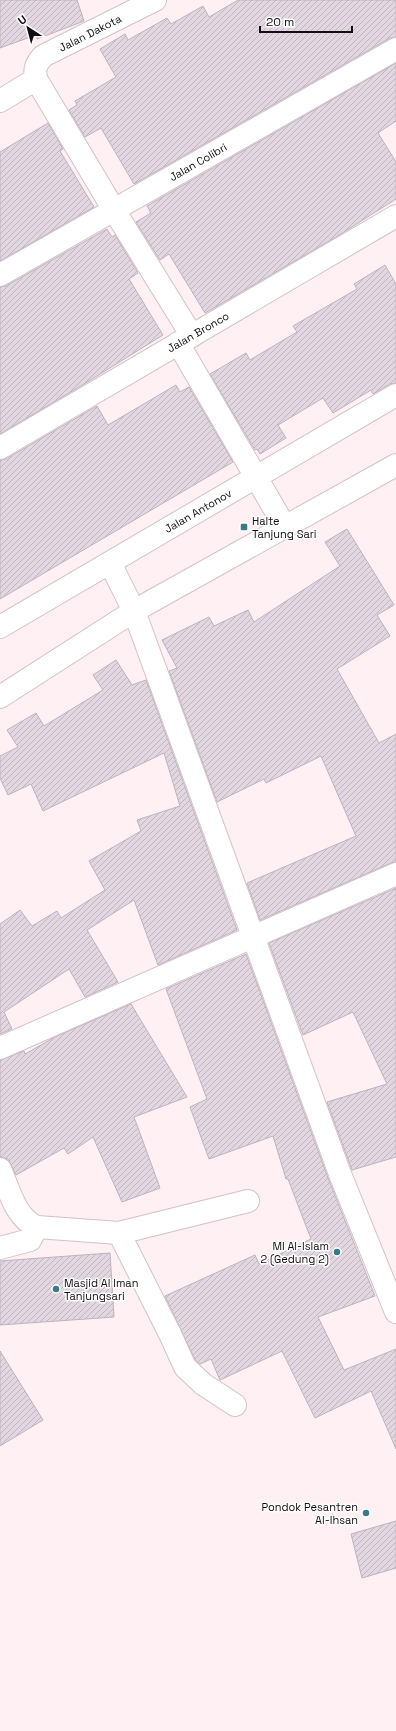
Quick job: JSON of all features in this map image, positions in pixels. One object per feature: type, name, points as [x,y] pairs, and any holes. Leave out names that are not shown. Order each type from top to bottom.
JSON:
[{"type":"street","name":"Jalan Dakota","points":[[36,79],[34,71],[38,62],[43,56],[155,0]]},
{"type":"street","name":"Jalan Colibri","points":[[0,275],[396,49]]},
{"type":"street","points":[[0,101],[36,79],[114,210],[185,340],[256,477],[286,526]]},
{"type":"street","name":"Jalan Bronco","points":[[0,448],[396,216]]},
{"type":"street","name":"Jalan Antonov","points":[[0,627],[396,395]]},
{"type":"street","points":[[0,697],[134,611],[396,465]]},
{"type":"street","points":[[110,563],[134,611],[340,1174],[396,1312]]},
{"type":"street","points":[[0,1048],[396,874]]},
{"type":"street","points":[[0,1169],[23,1218],[30,1224],[37,1227],[119,1233],[248,1201]]},
{"type":"street","points":[[0,1248],[30,1240],[37,1227]]},
{"type":"street","points":[[119,1233],[170,1334],[184,1367],[203,1384],[235,1405]]},
{"type":"building","points":[[0,0],[77,0],[84,21],[37,39],[36,35],[0,48]]},
{"type":"building","points":[[238,0],[396,0],[396,37],[390,38],[134,184],[101,128],[85,137],[69,110],[77,105],[75,101],[116,77],[100,49],[125,34],[128,40],[167,18],[171,24],[203,6],[209,17]]},
{"type":"building","points":[[396,63],[396,121],[378,133],[396,162],[396,199],[336,237],[205,313],[169,254],[160,260],[136,222],[151,213],[147,206]]},
{"type":"building","points":[[48,123],[63,149],[60,151],[94,207],[0,261],[0,152]]},
{"type":"building","points":[[107,229],[112,237],[115,235],[138,273],[129,279],[163,335],[0,434],[0,287],[6,286]]},
{"type":"building","points":[[385,265],[396,284],[396,383],[390,384],[373,394],[371,390],[333,413],[323,398],[278,425],[286,438],[260,454],[257,449],[255,450],[210,374],[246,353],[250,360],[297,332],[293,326],[357,289],[354,284]]},
{"type":"building","points":[[176,385],[180,392],[189,387],[233,462],[0,599],[0,460],[6,459],[97,406],[108,425]]},
{"type":"building","points":[[347,529],[394,605],[377,615],[390,636],[337,669],[379,743],[396,734],[396,862],[260,920],[247,883],[356,836],[321,756],[266,783],[264,779],[217,802],[169,671],[177,668],[162,640],[209,617],[214,626],[248,610],[254,622],[340,566],[325,542]]},
{"type":"building","points":[[116,660],[132,685],[146,680],[237,930],[158,965],[134,900],[87,930],[118,982],[85,997],[69,969],[4,1012],[12,1029],[0,1034],[0,924],[20,910],[32,926],[57,911],[61,918],[105,890],[89,861],[141,831],[137,820],[180,806],[164,753],[43,811],[31,784],[8,795],[0,778],[0,756],[18,747],[7,730],[36,713],[44,726],[103,690],[93,675]]},
{"type":"building","points":[[396,888],[396,1157],[352,1170],[327,1102],[387,1084],[353,1012],[303,1035],[269,943]]},
{"type":"building","points":[[246,954],[328,1178],[375,1296],[318,1317],[344,1370],[396,1349],[396,1449],[371,1391],[315,1418],[282,1351],[220,1380],[211,1359],[200,1364],[195,1360],[165,1296],[255,1255],[259,1264],[311,1239],[288,1179],[286,1179],[273,1136],[209,1159],[190,1107],[207,1099],[166,989]]},
{"type":"building","points":[[131,1004],[187,1097],[134,1117],[160,1188],[122,1202],[93,1137],[68,1154],[64,1148],[16,1175],[8,1159],[0,1157],[0,1060],[24,1051],[25,1054],[57,1036]]},
{"type":"building","name":"Masjid Al Iman Tanjungsari","points":[[110,1253],[114,1317],[0,1325],[0,1261]]},
{"type":"building","points":[[0,1351],[43,1420],[0,1446]]},
{"type":"building","points":[[396,1521],[396,1568],[362,1578],[351,1534]]},
{"type":"place","name":"Halte Tanjung Sari","points":[[244,527]]},
{"type":"place","name":"MI Al-Islam 2 (Gedung 2)","points":[[337,1252]]},
{"type":"place","name":"Masjid Al Iman Tanjungsari","points":[[56,1289]]},
{"type":"place","name":"Pondok Pesantren Al-Ihsan","points":[[366,1513]]}]
